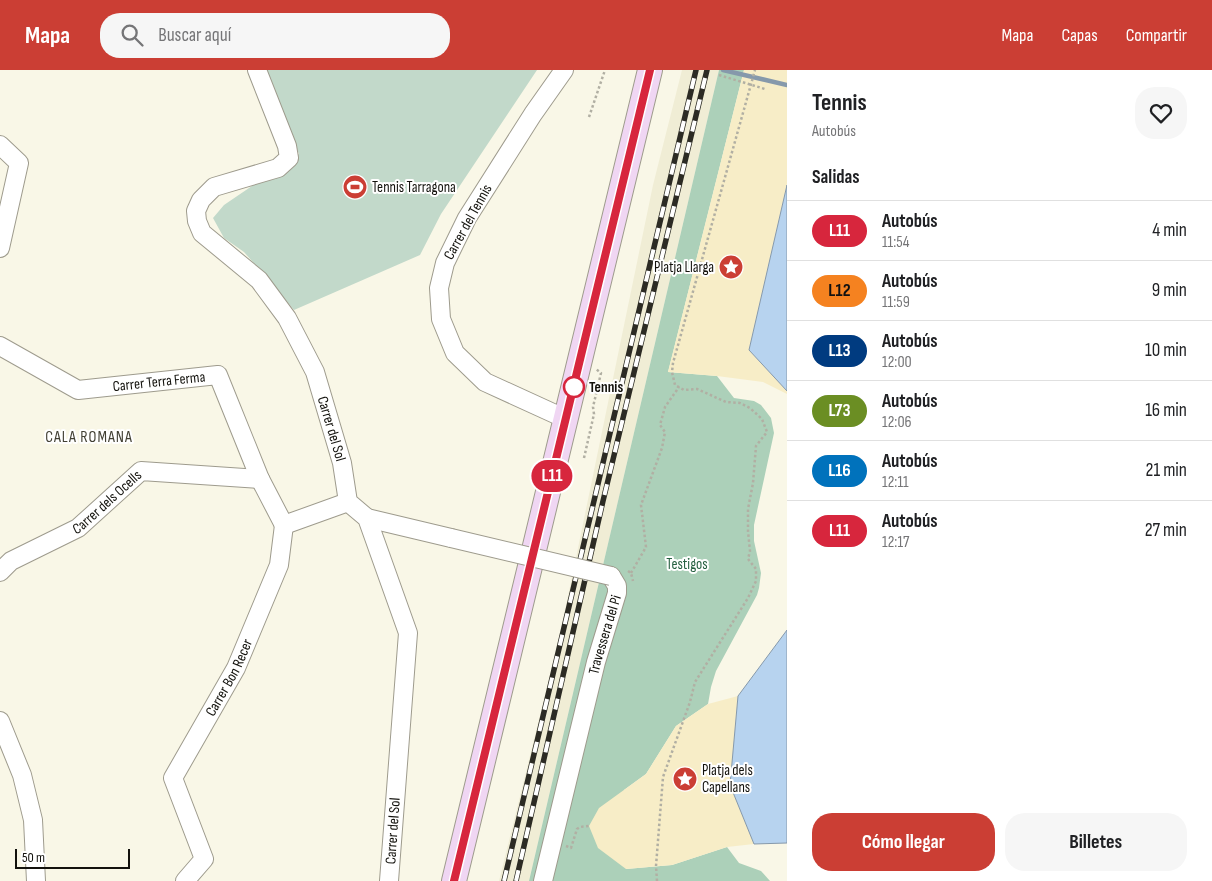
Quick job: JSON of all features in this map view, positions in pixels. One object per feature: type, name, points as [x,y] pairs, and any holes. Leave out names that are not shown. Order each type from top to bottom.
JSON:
[{"type":"street","name":"Carrer del Sol","points":[[257,70],[287,146],[289,158],[278,168],[214,187],[201,200],[196,211],[197,221],[202,233],[259,280],[287,318],[315,372],[342,463],[348,502]]},
{"type":"street","name":"Carrer del Tennis","points":[[564,70],[533,114],[467,218],[444,263],[439,288],[441,319],[455,353],[485,382],[566,419]]},
{"type":"street","points":[[454,881],[650,70]]},
{"type":"street","points":[[0,145],[19,163],[0,248]]},
{"type":"street","name":"Carrer Terra Ferma","points":[[0,346],[78,390],[218,375],[260,479]]},
{"type":"street","name":"Carrer dels Ocells","points":[[4,562],[78,528],[140,471],[260,479]]},
{"type":"street","points":[[260,479],[284,525],[348,502],[367,518]]},
{"type":"street","name":"Carrer del Sol","points":[[367,518],[408,634],[389,881]]},
{"type":"street","name":"Travessera del Pi","points":[[367,518],[611,576],[616,586],[617,593],[596,662],[543,881]]},
{"type":"street","name":"Carrer Bon Recer","points":[[185,881],[204,859],[173,778],[236,668],[279,565],[284,525]]},
{"type":"street","points":[[0,721],[22,775],[33,820],[36,881]]},
{"type":"path","points":[[589,117],[605,70]]},
{"type":"path","points":[[657,881],[656,866],[663,776],[690,702],[695,682],[734,622],[756,581],[756,569],[748,560],[750,551],[748,509],[753,483],[756,446],[766,432],[762,419],[750,408],[740,403],[726,402],[697,389],[684,390],[675,385],[672,372],[756,70]]},
{"type":"path","points":[[719,75],[765,89]]},
{"type":"path","points":[[632,573],[646,548],[641,505],[662,448],[665,432],[660,425],[665,407],[679,387]]},
{"type":"shaded area","points":[[682,70],[719,70],[529,881],[499,881],[560,635],[653,185]]},
{"type":"green space","name":"Tennis Tarragona","points":[[265,70],[537,70],[441,214],[420,255],[294,310],[244,252],[224,238],[213,218],[224,205],[299,154]]},
{"type":"green space","name":"Testigos","points":[[719,70],[744,70],[668,372],[717,376],[734,398],[754,401],[761,405],[771,418],[774,433],[754,525],[754,541],[761,573],[757,595],[716,671],[708,704],[676,726],[646,774],[624,790],[626,869],[672,865],[727,847],[739,863],[761,871],[770,881],[529,881]]},
{"type":"sand","name":"Platja Llarga","points":[[744,70],[787,70],[787,185],[749,350],[787,391],[787,394],[763,382],[668,372]]},
{"type":"sand","name":"Platja dels Capellans","points":[[738,696],[730,785],[754,844],[727,847],[672,865],[626,869],[598,848],[589,826],[599,808],[646,774],[676,726],[708,704]]},
{"type":"water","points":[[787,185],[787,391],[749,350]]},
{"type":"water","points":[[787,630],[787,843],[754,844],[730,785],[738,696]]},
{"type":"waterway","points":[[723,70],[787,85]]},
{"type":"railway","points":[[504,881],[696,70]]},
{"type":"railway","points":[[516,881],[603,501],[707,70]]},
{"type":"bus line","name":"L11","points":[[454,881],[650,70]]},
{"type":"place","name":"Tennis Tarragona","points":[[355,187]]},
{"type":"place","name":"Platja Llarga","points":[[731,267]]},
{"type":"place","name":"Tennis","points":[[574,387]]},
{"type":"place","name":"Platja dels Capellans","points":[[685,779]]},
{"type":"district","name":"CALA ROMANA","points":[[89,437]]}]
